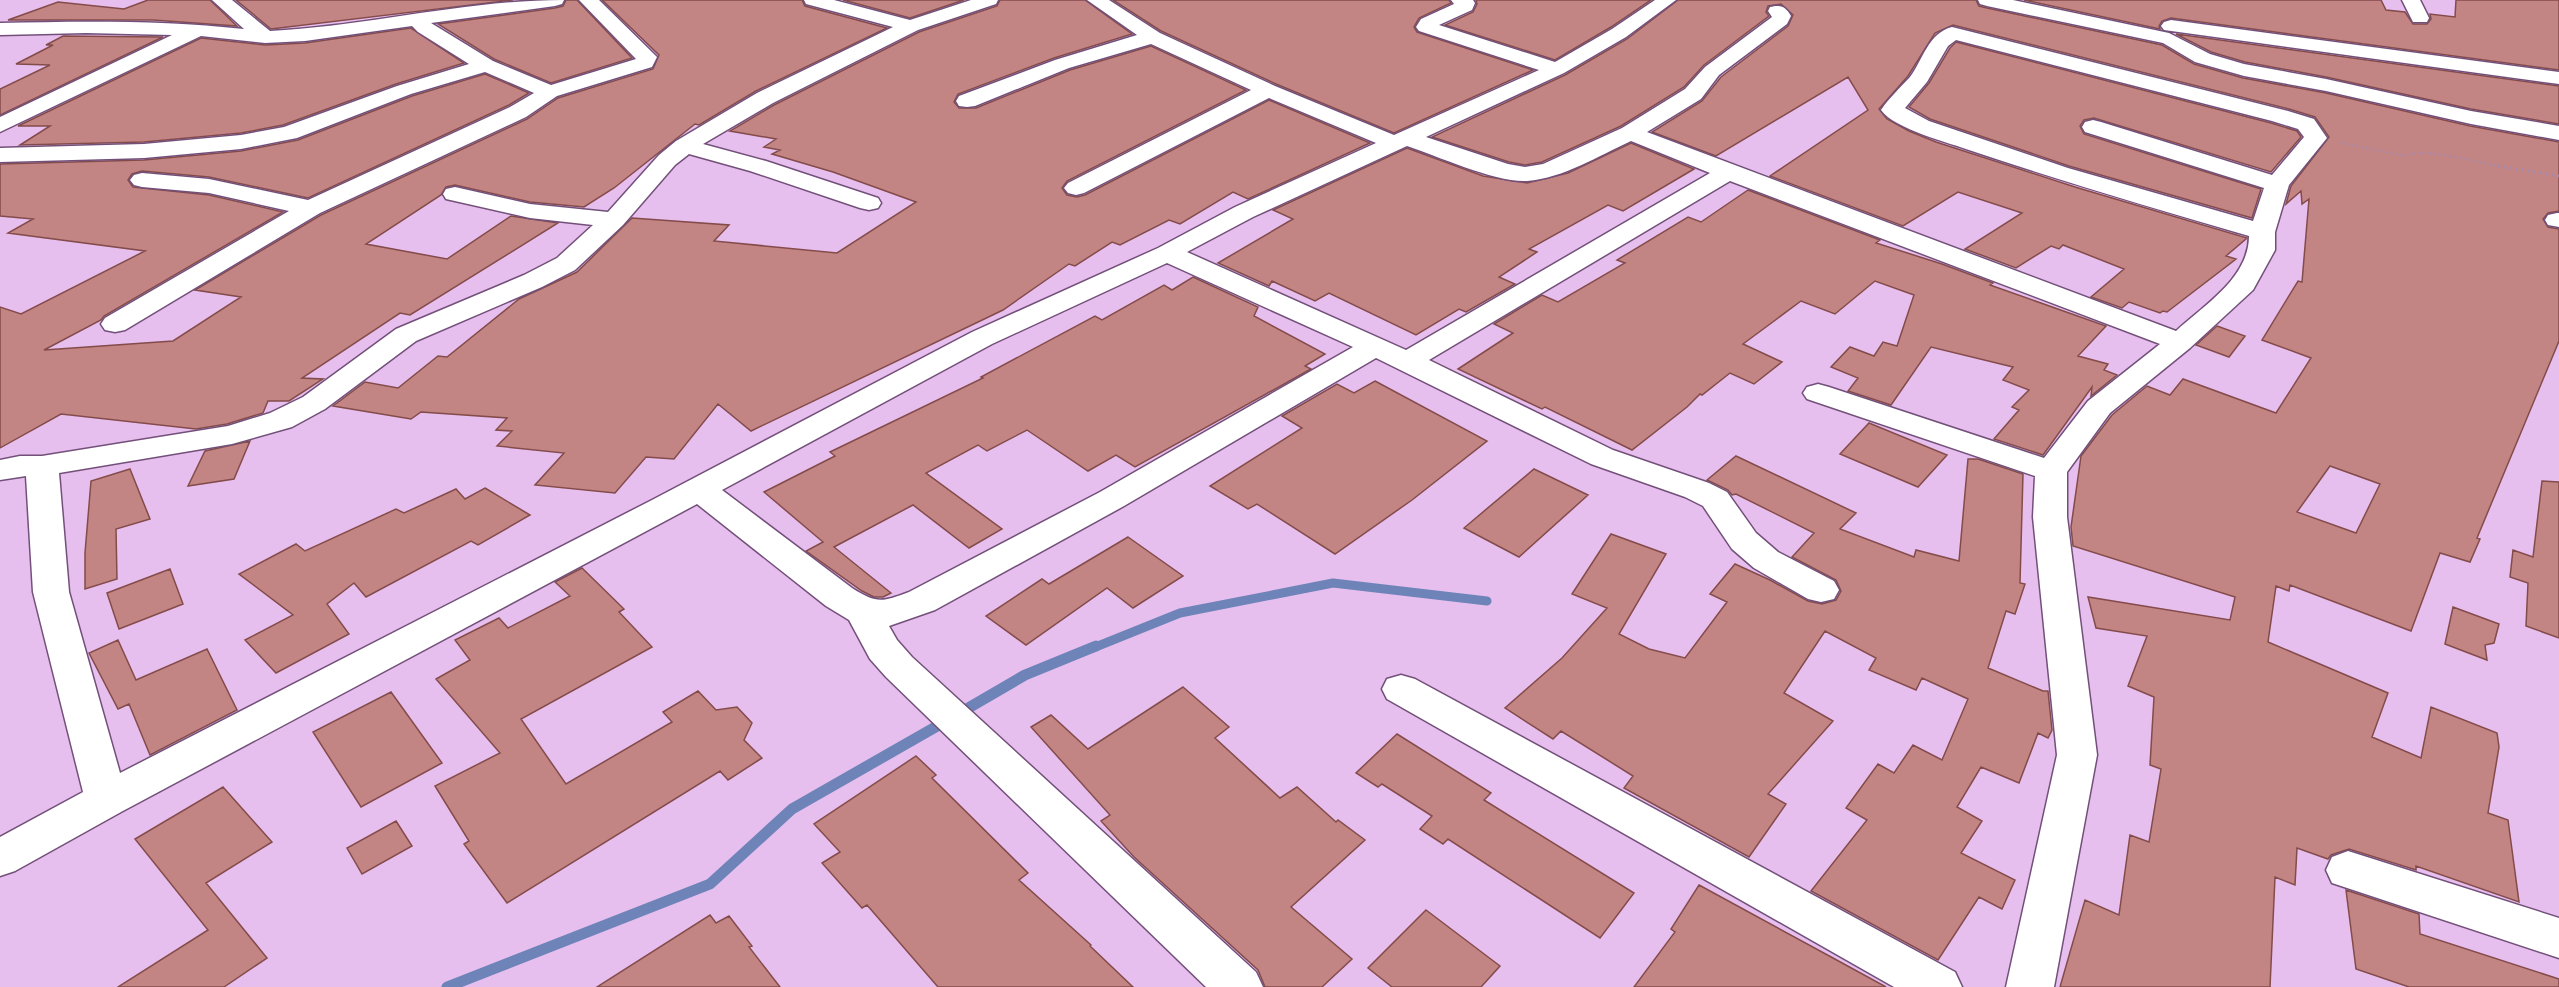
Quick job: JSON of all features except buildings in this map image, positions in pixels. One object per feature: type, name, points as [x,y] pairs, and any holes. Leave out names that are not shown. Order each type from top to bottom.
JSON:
[{"type":"street","points":[[221,0],[265,37]]},
{"type":"street","points":[[0,29],[86,27],[199,30],[265,37],[305,35],[417,20],[488,4],[555,0]]},
{"type":"street","points":[[115,324],[311,208],[518,112],[550,92],[645,63],[647,57],[588,0]]},
{"type":"street","points":[[813,0],[910,26]]},
{"type":"street","points":[[106,800],[15,462],[232,435],[281,420],[314,403],[406,334],[533,281],[566,264],[614,220],[667,160],[684,146],[765,98],[910,26],[989,0]]},
{"type":"street","points":[[1095,0],[1153,37],[1268,90],[1400,140],[1504,171],[1525,174],[1549,170],[1630,133],[1693,94],[1712,71],[1780,20],[1782,16],[1776,11]]},
{"type":"street","points":[[1460,0],[1467,3],[1466,6],[1428,23],[1426,27],[1557,69]]},
{"type":"street","points":[[0,858],[982,338],[1167,253],[1244,212],[1557,69],[1619,33],[1667,0]]},
{"type":"street","points":[[1987,0],[2559,78]]},
{"type":"street","points":[[2411,0],[2420,18]]},
{"type":"street","points":[[417,20],[425,28],[486,66],[550,92]]},
{"type":"street","points":[[2171,25],[2183,51],[2198,57],[2439,112],[2559,133]]},
{"type":"street","points":[[0,125],[199,30]]},
{"type":"street","points":[[2030,987],[2077,755],[2050,517],[2051,471],[2099,406],[2180,342],[2244,284],[2262,250],[2262,232],[2277,184],[2316,138],[2306,124],[2280,116],[1952,33],[1940,43],[1920,78],[1892,110],[1921,126],[2060,173],[2262,232]]},
{"type":"street","points":[[967,101],[1062,64],[1153,37]]},
{"type":"street","points":[[0,155],[144,151],[251,140],[290,133],[404,90],[486,66]]},
{"type":"street","points":[[1076,188],[1268,90]]},
{"type":"street","points":[[2093,127],[2277,184]]},
{"type":"street","points":[[1630,133],[2180,342]]},
{"type":"street","points":[[684,146],[758,166],[869,203]]},
{"type":"street","points":[[1407,361],[1728,172]]},
{"type":"street","points":[[142,180],[209,186],[311,208]]},
{"type":"street","points":[[455,194],[530,211],[614,220]]},
{"type":"street","points":[[1167,253],[1407,361],[1602,457],[1697,490],[1715,499],[1744,541],[1766,560],[1821,590]]},
{"type":"street","points":[[699,489],[839,597],[863,612],[887,615],[922,600],[1112,499],[1374,346]]},
{"type":"street","points":[[1818,393],[2051,471]]},
{"type":"street","points":[[863,612],[883,649],[899,668],[1239,987]]},
{"type":"street","points":[[1401,689],[1938,987]]},
{"type":"street","points":[[2348,870],[2559,938]]},
{"type":"path","points":[[2316,138],[2405,156],[2412,152],[2431,153],[2476,163],[2559,176]]},
{"type":"waterway","points":[[1093,648],[1180,613],[1333,583],[1487,601]]},
{"type":"waterway","points":[[958,714],[1025,675],[1096,646]]},
{"type":"waterway","points":[[447,987],[710,884],[792,809],[946,721]]}]
